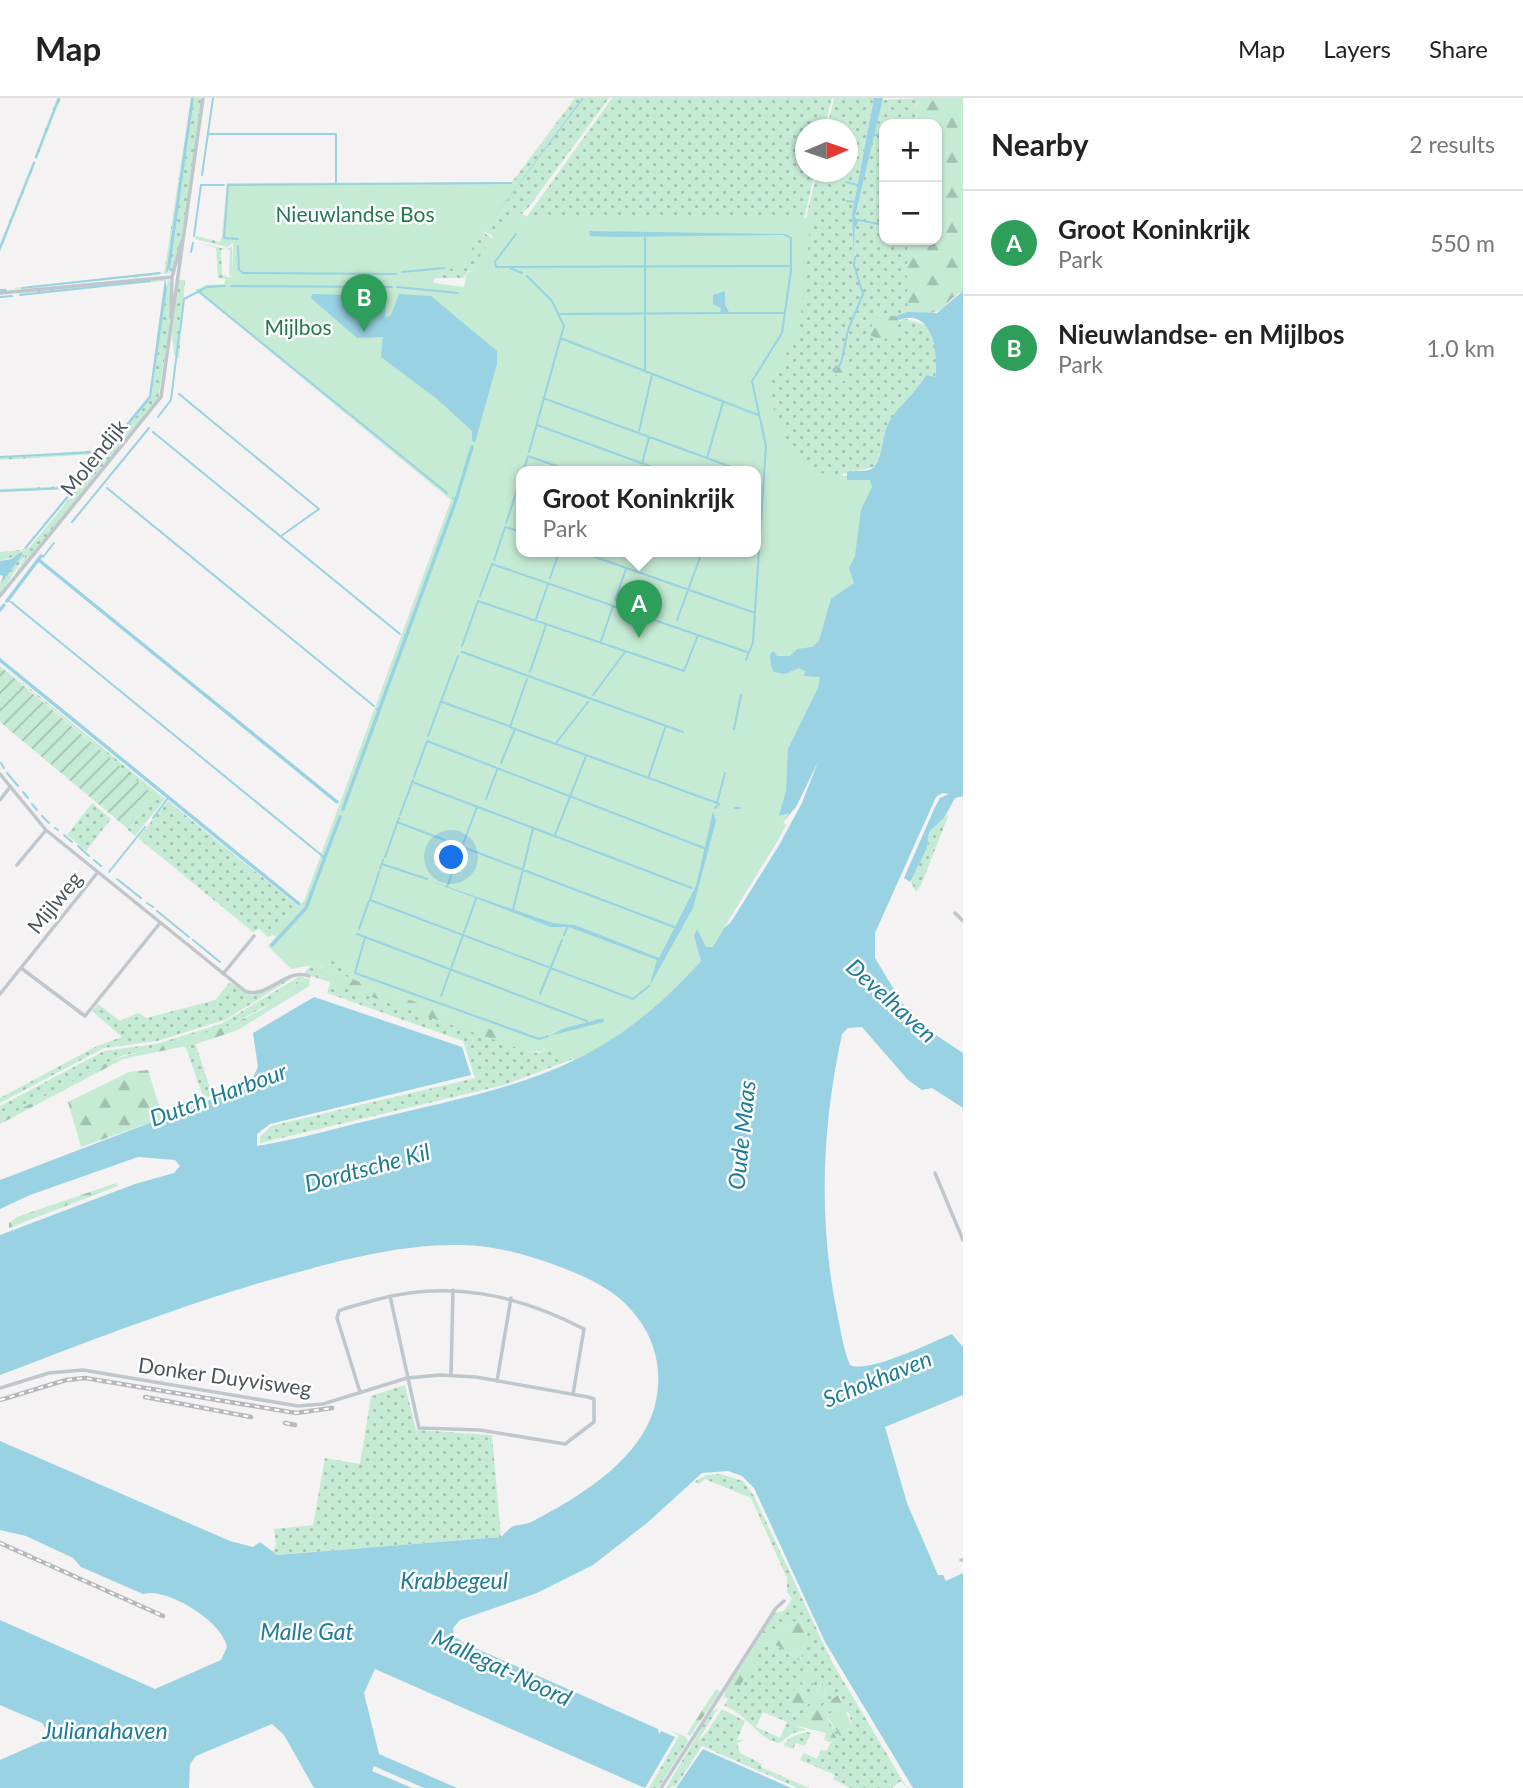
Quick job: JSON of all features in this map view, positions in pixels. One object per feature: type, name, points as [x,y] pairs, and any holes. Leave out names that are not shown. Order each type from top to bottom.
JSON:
[{"type":"street","name":"Molendijk","points":[[0,596],[159,401],[203,98]]},
{"type":"street","name":"Molendijk","points":[[172,321],[172,277],[183,238]]},
{"type":"street","points":[[0,293],[172,277]]},
{"type":"street","name":"Mijlweg","points":[[0,774],[46,830],[99,872],[0,994]]},
{"type":"street","points":[[0,800],[10,787]]},
{"type":"street","points":[[17,865],[46,830]]},
{"type":"street","points":[[99,872],[223,974],[252,994],[296,973],[309,976]]},
{"type":"street","points":[[955,913],[963,920]]},
{"type":"street","points":[[21,968],[85,1016],[160,923]]},
{"type":"street","points":[[223,974],[254,936]]},
{"type":"street","points":[[935,1173],[963,1240]]},
{"type":"street","points":[[450,1375],[453,1290]]},
{"type":"street","points":[[360,1392],[337,1314],[341,1310],[390,1296],[453,1290],[511,1298],[550,1311],[584,1329],[573,1394]]},
{"type":"street","points":[[390,1296],[407,1378]]},
{"type":"street","points":[[497,1381],[511,1298]]},
{"type":"street","name":"Donker Duyvisweg","points":[[0,1388],[49,1373],[74,1370],[298,1406],[324,1404],[407,1378],[450,1375],[594,1399],[596,1415],[593,1424],[565,1444],[480,1430],[419,1428],[407,1378]]},
{"type":"street","points":[[661,1788],[776,1608],[784,1601]]},
{"type":"green space","points":[[57,98],[61,98],[37,159],[34,158]]},
{"type":"green space","points":[[191,98],[166,274],[164,274]]},
{"type":"green space","points":[[194,98],[202,98],[182,236],[173,271],[168,274]]},
{"type":"green space","name":"Nieuwlandse Bos","points":[[575,98],[582,98],[523,177],[584,98],[609,98],[528,208],[495,238],[481,229],[232,243],[227,247],[195,239],[196,236],[220,242],[222,237],[512,182]]},
{"type":"green space","points":[[612,98],[832,98],[827,119],[795,119],[795,182],[813,182],[804,219],[526,218]]},
{"type":"green space","points":[[834,98],[874,98],[852,214],[855,256],[855,228],[859,221],[855,218],[882,100],[921,98],[916,104],[917,119],[879,119],[879,245],[907,245],[907,302],[910,312],[894,317],[885,315],[900,322],[903,318],[928,326],[937,354],[935,378],[924,377],[916,393],[888,424],[886,439],[874,467],[842,474],[769,634],[766,387],[815,182],[858,182],[858,119],[829,119]]},
{"type":"green space","points":[[921,98],[963,98],[963,291],[942,309],[932,313],[910,312],[907,302],[907,245],[942,245],[942,119],[917,119],[914,110]]},
{"type":"green space","points":[[33,161],[36,162],[0,252],[0,244]]},
{"type":"green space","points":[[521,182],[458,268],[448,269],[434,278],[434,283],[464,287],[466,276],[506,219],[518,212],[528,217],[811,218],[799,333],[768,384],[778,422],[799,459],[819,473],[932,486],[820,772],[708,960],[649,1019],[578,1061],[352,979],[340,960],[291,969],[268,946],[276,937],[273,934],[304,901],[451,500],[195,290],[206,285],[224,284],[226,278],[233,277],[233,243],[227,247],[221,244],[227,183]]},
{"type":"green space","points":[[482,231],[494,240],[463,278],[239,280],[229,275],[230,250],[227,249],[232,246],[233,274],[233,244]]},
{"type":"green space","points":[[195,242],[225,249],[221,250],[222,274],[233,280],[218,278],[216,248]]},
{"type":"green space","points":[[162,272],[158,275],[14,288]]},
{"type":"green space","points":[[165,278],[165,281],[18,294],[18,293]]},
{"type":"green space","points":[[168,278],[171,285],[169,330],[158,400],[12,580],[25,557],[22,549],[30,547],[151,398]]},
{"type":"green space","points":[[179,280],[185,280],[179,359],[174,355],[172,332]]},
{"type":"green space","points":[[880,315],[896,316],[900,322],[893,335],[881,341],[870,335],[872,324]]},
{"type":"green space","points":[[847,365],[850,368],[846,373],[848,378],[842,382],[832,370],[835,366]]},
{"type":"green space","points":[[99,450],[96,454],[0,460],[0,457]]},
{"type":"green space","points":[[69,486],[66,489],[0,492],[0,489]]},
{"type":"green space","points":[[20,550],[24,553],[24,557],[0,595],[0,585],[23,554],[0,561],[0,552]]},
{"type":"green space","points":[[0,664],[165,799],[135,836],[127,829],[154,796]]},
{"type":"green space","points":[[0,666],[155,796],[127,828],[0,722]]},
{"type":"green space","points":[[168,801],[299,907],[275,934],[268,937],[259,929],[253,932],[138,838]]},
{"type":"green space","points":[[92,803],[111,819],[86,851],[67,835]]},
{"type":"green space","points":[[949,814],[916,892],[910,880],[927,848],[929,832]]},
{"type":"green space","points":[[340,959],[352,979],[319,966],[309,975],[304,972],[315,962]]},
{"type":"green space","points":[[318,966],[543,1048],[544,1051],[529,1052],[309,975]]},
{"type":"green space","points":[[297,975],[225,1020],[157,1041],[104,1048],[0,1103],[0,1098],[97,1046],[122,1037],[92,1011],[98,1004],[120,1021],[138,1013],[147,1018],[215,1000],[230,982],[253,995]]},
{"type":"green space","points":[[300,976],[304,979],[271,1003],[231,1025],[188,1040],[121,1056],[0,1120],[0,1106],[104,1051],[156,1044],[221,1024]]},
{"type":"green space","points":[[300,976],[310,980],[309,986],[238,1030],[196,1044],[123,1059],[0,1124],[0,1120],[112,1060],[231,1025],[261,1010],[303,980]]},
{"type":"green space","points":[[331,980],[529,1052],[539,1053],[547,1049],[576,1058],[504,1085],[260,1143],[260,1137],[271,1126],[475,1078],[463,1041],[327,993]]},
{"type":"green space","points":[[195,1042],[212,1095],[204,1099],[183,1046]]},
{"type":"green space","points":[[148,1070],[163,1118],[81,1147],[68,1102],[129,1072]]},
{"type":"green space","points":[[116,1183],[118,1186],[9,1228],[9,1223],[17,1217]]},
{"type":"green space","points":[[405,1385],[416,1430],[492,1435],[501,1537],[277,1555],[272,1552],[276,1546],[274,1529],[313,1525],[325,1458],[360,1464],[371,1396]]},
{"type":"green space","points":[[720,1474],[743,1481],[754,1496],[832,1662],[907,1788],[901,1781],[892,1788],[850,1788],[833,1779],[835,1775],[800,1760],[804,1753],[817,1759],[821,1750],[826,1751],[832,1741],[824,1715],[842,1700],[838,1695],[794,1725],[806,1730],[793,1733],[780,1743],[766,1737],[740,1714],[724,1706],[728,1699],[724,1697],[720,1704],[729,1684],[734,1687],[766,1643],[778,1646],[800,1661],[807,1636],[800,1620],[774,1630],[765,1628],[774,1613],[784,1611],[792,1599],[787,1592],[787,1578],[751,1498],[705,1479],[699,1484],[694,1482],[706,1475]],"holes":[[[822,1683],[825,1691],[792,1716],[787,1704],[802,1689],[804,1693],[815,1692]],[[839,1710],[849,1713],[852,1726],[840,1736],[827,1718]],[[763,1712],[787,1722],[780,1738],[756,1727]]]},
{"type":"green space","points":[[800,1619],[807,1637],[800,1661],[778,1646],[766,1643],[738,1689],[729,1684],[765,1628],[774,1630]]},
{"type":"green space","points":[[805,1666],[811,1674],[814,1688],[804,1689],[800,1676]]},
{"type":"green space","points":[[799,1680],[803,1692],[815,1692],[823,1683],[825,1693],[791,1716],[787,1704]]},
{"type":"green space","points":[[716,1689],[720,1692],[690,1736],[687,1734]]},
{"type":"green space","points":[[838,1695],[842,1704],[824,1715],[837,1739],[829,1742],[824,1740],[826,1733],[793,1725]]},
{"type":"green space","points":[[844,1707],[852,1726],[840,1736],[827,1716]]},
{"type":"green space","points":[[718,1708],[698,1741],[722,1709],[745,1721],[737,1740],[744,1740],[737,1743],[740,1753],[762,1764],[761,1767],[809,1788],[798,1788],[702,1746],[676,1786],[666,1788],[711,1712]]},
{"type":"green space","points":[[669,1730],[686,1737],[688,1741],[658,1788],[649,1788],[679,1736]]},
{"type":"green space","points":[[811,1733],[805,1746],[796,1743],[793,1749],[783,1745],[791,1737]]},
{"type":"water","points":[[191,98],[194,98],[170,268],[166,274]]},
{"type":"water","points":[[582,98],[584,98],[485,229]]},
{"type":"water","points":[[874,98],[883,98],[855,217],[859,221],[855,228],[854,256],[852,214]]},
{"type":"water","points":[[589,231],[786,235],[616,237],[590,236]]},
{"type":"water","points":[[165,278],[167,288],[151,398],[26,549],[24,548],[149,396]]},
{"type":"water","points":[[725,291],[725,305],[730,314],[720,314],[721,308],[713,304],[713,295]]},
{"type":"water","points":[[963,291],[963,796],[955,798],[944,818],[929,832],[927,848],[910,882],[904,878],[935,807],[940,798],[949,794],[942,793],[936,797],[875,933],[875,958],[912,1019],[963,1053],[963,1108],[932,1088],[922,1090],[908,1080],[862,1027],[848,1028],[842,1034],[830,1104],[825,1208],[831,1278],[842,1339],[850,1365],[859,1367],[885,1361],[952,1334],[963,1347],[963,1395],[885,1427],[907,1503],[938,1575],[943,1575],[946,1581],[963,1573],[963,1788],[913,1788],[825,1642],[754,1488],[742,1476],[728,1471],[702,1473],[647,1523],[593,1565],[537,1593],[460,1620],[453,1628],[454,1636],[464,1643],[658,1729],[659,1734],[661,1731],[675,1737],[645,1788],[375,1669],[364,1693],[379,1754],[457,1788],[314,1788],[284,1735],[272,1724],[196,1756],[190,1764],[189,1788],[0,1788],[0,1760],[43,1741],[48,1732],[42,1723],[0,1705],[0,1620],[155,1689],[221,1660],[227,1647],[216,1627],[179,1601],[153,1593],[143,1594],[81,1567],[73,1558],[26,1536],[0,1530],[0,1441],[230,1541],[253,1547],[260,1542],[277,1555],[501,1537],[514,1526],[535,1520],[594,1484],[621,1461],[642,1435],[655,1406],[658,1391],[657,1360],[646,1330],[630,1308],[604,1287],[563,1268],[513,1252],[474,1245],[398,1249],[315,1267],[183,1307],[0,1375],[0,1235],[135,1184],[174,1173],[180,1166],[175,1160],[138,1157],[30,1195],[0,1209],[0,1180],[249,1085],[258,1067],[253,1033],[314,997],[462,1047],[471,1075],[270,1124],[257,1134],[257,1146],[440,1104],[524,1081],[596,1049],[631,1026],[665,997],[701,961],[694,936],[697,929],[706,947],[713,947],[786,825],[783,822],[789,813],[779,816],[786,791],[788,749],[818,688],[820,677],[804,676],[805,671],[799,668],[785,674],[774,672],[770,654],[774,651],[777,656],[790,656],[797,649],[812,647],[819,641],[831,599],[854,583],[849,568],[855,556],[861,510],[872,487],[870,480],[847,480],[847,472],[865,471],[874,467],[891,419],[926,375],[935,377],[936,357],[931,335],[926,327],[920,320],[899,320],[896,316],[908,312],[937,313]]},
{"type":"water","points":[[312,294],[382,296],[386,300],[385,318],[391,315],[399,294],[431,296],[497,351],[497,364],[475,442],[472,441],[472,431],[437,399],[381,357],[383,337],[357,338],[311,298]]},
{"type":"water","points":[[21,552],[23,554],[0,585],[3,576],[0,575],[0,561],[11,559]]},
{"type":"water","points":[[713,811],[716,821],[693,908],[649,987],[657,960],[569,927],[551,927],[428,880],[553,923],[575,925],[659,958],[696,886]]},
{"type":"water","points":[[603,1018],[604,1022],[549,1036],[565,1028]]},
{"type":"water","points":[[703,1749],[791,1788],[676,1788]]},
{"type":"pier","points":[[818,762],[802,803],[778,847],[731,922],[724,928],[777,841],[786,825],[783,822],[796,807]]},
{"type":"pier","points":[[374,1766],[424,1788],[412,1788],[372,1771]]},
{"type":"waterway","points":[[36,157],[59,98]]},
{"type":"waterway","points":[[202,175],[213,98]]},
{"type":"waterway","points":[[208,134],[336,134],[336,183]]},
{"type":"waterway","points":[[872,136],[879,134]]},
{"type":"waterway","points":[[0,248],[34,163]]},
{"type":"waterway","points":[[846,182],[858,185]]},
{"type":"waterway","points":[[238,239],[224,238],[228,185],[511,183]]},
{"type":"waterway","points":[[194,236],[201,185],[224,185]]},
{"type":"waterway","points":[[847,201],[856,202]]},
{"type":"waterway","points":[[858,220],[879,224]]},
{"type":"waterway","points":[[516,234],[495,262],[496,267],[789,266]]},
{"type":"waterway","points":[[761,521],[766,446],[752,381],[782,333],[791,270],[791,238],[785,235]]},
{"type":"waterway","points":[[645,237],[645,371]]},
{"type":"waterway","points":[[191,252],[193,243]]},
{"type":"waterway","points":[[238,246],[239,270],[243,273],[396,274]]},
{"type":"waterway","points":[[835,371],[841,363],[848,330],[863,294],[854,265],[855,257]]},
{"type":"waterway","points":[[402,272],[444,268]]},
{"type":"waterway","points":[[510,268],[522,273]]},
{"type":"waterway","points":[[22,288],[160,273]]},
{"type":"waterway","points":[[527,276],[552,301],[564,326],[529,452]]},
{"type":"waterway","points":[[20,295],[150,281]]},
{"type":"waterway","points":[[180,332],[184,299],[207,287],[225,286]]},
{"type":"waterway","points":[[231,286],[392,287]]},
{"type":"waterway","points":[[397,287],[458,293]]},
{"type":"waterway","points":[[0,290],[6,290]]},
{"type":"waterway","points":[[198,291],[447,493]]},
{"type":"waterway","points":[[0,297],[12,296]]},
{"type":"waterway","points":[[559,314],[722,313]]},
{"type":"waterway","points":[[728,313],[785,313]]},
{"type":"waterway","points":[[158,417],[171,400],[179,335]]},
{"type":"waterway","points":[[560,338],[758,415]]},
{"type":"waterway","points":[[639,431],[652,375]]},
{"type":"waterway","points":[[179,394],[319,509],[281,536]]},
{"type":"waterway","points":[[543,398],[729,466]]},
{"type":"waterway","points":[[707,458],[723,402]]},
{"type":"waterway","points":[[537,425],[650,466]]},
{"type":"waterway","points":[[72,522],[149,428]]},
{"type":"waterway","points":[[153,432],[400,634]]},
{"type":"waterway","points":[[642,466],[649,437]]},
{"type":"waterway","points":[[343,809],[456,500],[472,447]]},
{"type":"waterway","points":[[0,457],[98,452]]},
{"type":"waterway","points":[[525,466],[528,456],[557,466]]},
{"type":"waterway","points":[[0,491],[67,488]]},
{"type":"waterway","points":[[107,488],[374,706]]},
{"type":"waterway","points":[[506,523],[516,493]]},
{"type":"waterway","points":[[494,560],[505,527],[516,530]]},
{"type":"waterway","points":[[43,557],[54,543]]},
{"type":"waterway","points":[[7,601],[41,556]]},
{"type":"waterway","points":[[550,578],[557,557]]},
{"type":"waterway","points":[[595,557],[755,613]]},
{"type":"waterway","points":[[633,563],[635,557]]},
{"type":"waterway","points":[[677,620],[700,557]]},
{"type":"waterway","points":[[746,660],[753,642],[759,557]]},
{"type":"waterway","points":[[40,561],[337,802]]},
{"type":"waterway","points":[[480,596],[492,564],[747,652]]},
{"type":"waterway","points":[[615,600],[626,569]]},
{"type":"waterway","points":[[536,619],[548,584]]},
{"type":"waterway","points":[[462,646],[478,601],[684,671],[698,635]]},
{"type":"waterway","points":[[11,602],[325,858]]},
{"type":"waterway","points":[[0,610],[4,605]]},
{"type":"waterway","points":[[601,641],[613,606]]},
{"type":"waterway","points":[[530,672],[546,625]]},
{"type":"waterway","points":[[462,652],[683,732]]},
{"type":"waterway","points":[[593,695],[625,652]]},
{"type":"waterway","points":[[428,736],[458,656]]},
{"type":"waterway","points":[[0,660],[299,904]]},
{"type":"waterway","points":[[501,763],[515,729],[510,727],[527,679]]},
{"type":"waterway","points":[[734,729],[741,695]]},
{"type":"waterway","points":[[442,702],[509,726]]},
{"type":"waterway","points":[[556,743],[588,702]]},
{"type":"waterway","points":[[649,776],[665,728]]},
{"type":"waterway","points":[[515,729],[717,803],[725,773]]},
{"type":"waterway","points":[[414,777],[427,741],[704,848]]},
{"type":"waterway","points":[[555,835],[586,756]]},
{"type":"waterway","points":[[1,763],[4,768]]},
{"type":"waterway","points":[[486,799],[497,770]]},
{"type":"waterway","points":[[7,773],[18,786]]},
{"type":"waterway","points":[[400,815],[413,780]]},
{"type":"waterway","points":[[412,782],[692,888]]},
{"type":"waterway","points":[[23,792],[28,798]]},
{"type":"waterway","points":[[153,818],[168,798]]},
{"type":"waterway","points":[[32,804],[37,810]]},
{"type":"waterway","points":[[715,808],[719,804]]},
{"type":"waterway","points":[[447,887],[477,807]]},
{"type":"waterway","points":[[42,816],[49,823]]},
{"type":"waterway","points":[[272,945],[306,908],[340,817]]},
{"type":"waterway","points":[[385,857],[399,818]]},
{"type":"waterway","points":[[397,822],[674,927]]},
{"type":"waterway","points":[[109,872],[145,827]]},
{"type":"waterway","points":[[513,910],[533,828]]},
{"type":"waterway","points":[[64,835],[72,842]]},
{"type":"waterway","points":[[78,846],[89,856]]},
{"type":"waterway","points":[[94,860],[101,866]]},
{"type":"waterway","points":[[380,869],[383,860]]},
{"type":"waterway","points":[[382,864],[427,879]]},
{"type":"waterway","points":[[379,872],[370,900],[633,999],[649,986]]},
{"type":"waterway","points":[[117,879],[141,898]]},
{"type":"waterway","points":[[441,996],[476,899]]},
{"type":"waterway","points":[[359,929],[369,901]]},
{"type":"waterway","points":[[147,903],[153,907]]},
{"type":"waterway","points":[[157,911],[189,937]]},
{"type":"waterway","points":[[564,935],[568,926]]},
{"type":"waterway","points":[[357,934],[587,1021]]},
{"type":"waterway","points":[[365,937],[355,973],[539,1039],[548,1036]]},
{"type":"waterway","points":[[193,940],[220,962]]},
{"type":"waterway","points":[[540,994],[562,940]]},
{"type":"railway","points":[[0,1400],[66,1380],[85,1378],[296,1413],[332,1408]]},
{"type":"railway","points":[[145,1397],[251,1417]]},
{"type":"railway","points":[[285,1423],[295,1425]]},
{"type":"railway","points":[[0,1543],[163,1616]]},
{"type":"place","name":"Nieuwlandse- en Mijlbos","points":[[364,332]]},
{"type":"place","name":"Groot Koninkrijk","points":[[639,638]]},
{"type":"park label","name":"Mijlbos","points":[[298,326]]},
{"type":"water label","name":"Develhaven","points":[[892,1000]]},
{"type":"water label","name":"Dutch Harbour","points":[[218,1094]]},
{"type":"water label","name":"Oude Maas","points":[[741,1135]]},
{"type":"water label","name":"Dordtsche Kil","points":[[367,1167]]},
{"type":"water label","name":"Schokhaven","points":[[877,1378]]},
{"type":"water label","name":"Krabbegeul","points":[[454,1580]]},
{"type":"water label","name":"Malle Gat","points":[[307,1631]]},
{"type":"water label","name":"Mallegat-Noord","points":[[502,1667]]},
{"type":"water label","name":"Julianahaven","points":[[105,1730]]}]
